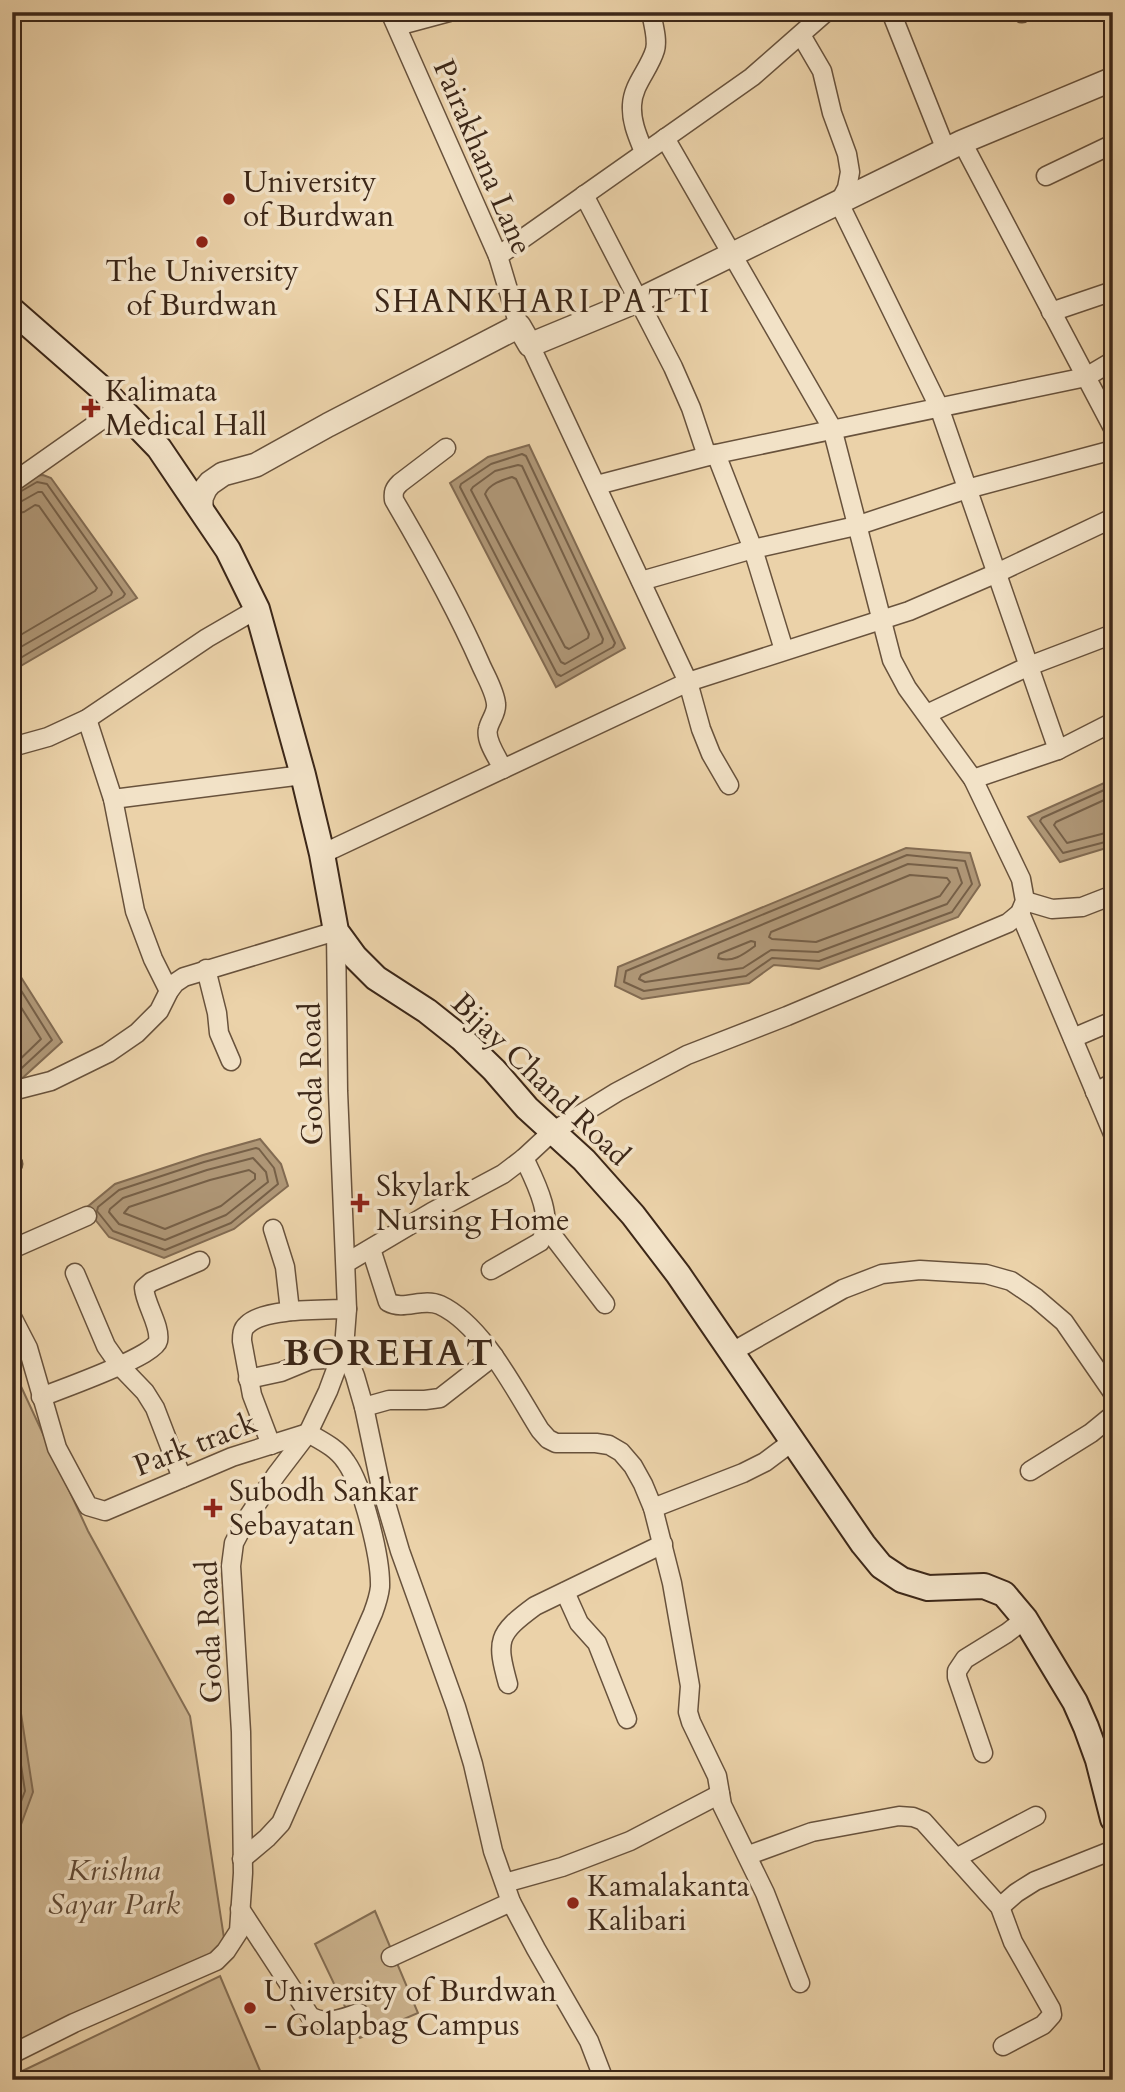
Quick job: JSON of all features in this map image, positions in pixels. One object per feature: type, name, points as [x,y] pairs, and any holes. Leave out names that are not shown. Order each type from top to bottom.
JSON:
[{"type":"main road","name":"Bijay Chand Road","points":[[13,313],[100,387],[159,448],[228,550],[257,609],[303,775],[322,854],[336,931],[355,957],[376,978],[427,1011],[461,1038],[527,1108],[584,1160],[633,1216],[678,1274],[863,1544],[881,1566],[902,1580],[928,1588],[984,1586],[1004,1594],[1025,1619],[1074,1702],[1098,1760],[1113,1819]]},
{"type":"street","points":[[393,19],[449,12]]},
{"type":"street","points":[[644,152],[634,126],[631,107],[639,79],[655,49],[651,12]]},
{"type":"street","points":[[498,256],[752,77],[826,12]]},
{"type":"street","points":[[891,12],[954,146],[1051,312],[1113,428]]},
{"type":"street","name":"Pairakhana Lane","points":[[393,19],[498,256],[524,336],[597,485],[688,682],[710,754],[729,785]]},
{"type":"street","points":[[801,35],[822,71],[846,154],[850,172],[847,188],[839,203]]},
{"type":"street","points":[[201,508],[205,489],[223,474],[256,465],[328,425],[524,336],[639,300],[954,146],[1113,79]]},
{"type":"street","points":[[665,138],[832,428],[892,660],[907,688],[973,779],[1021,879],[1023,907],[1113,1134]]},
{"type":"street","points":[[1046,176],[1113,144]]},
{"type":"street","points":[[584,195],[691,408],[753,549],[784,650]]},
{"type":"street","points":[[839,203],[939,407],[1058,750]]},
{"type":"street","points":[[1051,312],[1113,291]]},
{"type":"street","points":[[597,485],[711,455],[832,428],[1086,377],[1113,361]]},
{"type":"street","points":[[12,483],[120,407]]},
{"type":"street","points":[[446,448],[394,489],[394,500],[464,626],[492,691],[496,703],[495,713],[487,730],[488,739],[503,769]]},
{"type":"street","points":[[641,581],[753,549],[856,526],[967,489],[1113,450]]},
{"type":"street","points":[[322,854],[688,682],[909,611],[998,573],[1113,518]]},
{"type":"street","points":[[12,747],[48,737],[88,719],[207,638],[257,609]]},
{"type":"street","points":[[927,714],[1029,666],[1113,634]]},
{"type":"street","points":[[88,719],[113,799],[135,911],[153,959],[169,990]]},
{"type":"street","points":[[973,779],[1058,750],[1113,722]]},
{"type":"street","points":[[113,799],[303,775]]},
{"type":"street","points":[[1023,907],[1082,907],[1113,895]]},
{"type":"street","points":[[346,1263],[503,1174],[552,1132],[617,1092],[687,1055],[1008,923],[1023,907]]},
{"type":"street","points":[[12,1091],[51,1081],[108,1053],[137,1033],[159,1011],[169,990],[184,977],[336,931]]},
{"type":"street","name":"Goda Road","points":[[12,2054],[74,2023],[216,1961],[239,1931],[242,1859],[241,1732],[231,1566],[234,1542],[276,1475],[308,1433],[342,1353],[347,1309],[338,1091],[336,931]]},
{"type":"street","points":[[206,969],[219,1033],[231,1061]]},
{"type":"street","points":[[1073,1038],[1113,1021]]},
{"type":"street","points":[[1096,1091],[1113,1083]]},
{"type":"street","points":[[491,1270],[540,1242],[545,1235],[540,1192],[524,1158]]},
{"type":"street","points":[[12,1249],[87,1216]]},
{"type":"street","points":[[546,1227],[605,1304]]},
{"type":"street","points":[[273,1229],[285,1268],[290,1311]]},
{"type":"street","points":[[371,1249],[388,1302],[400,1306],[434,1302],[458,1316],[494,1356],[548,1439],[566,1444],[609,1445],[621,1452],[633,1466],[653,1508],[672,1583],[687,1661],[690,1686],[688,1712],[691,1722],[717,1776],[726,1812],[748,1855],[800,1983]]},
{"type":"street","points":[[12,1317],[28,1348],[41,1397],[150,1352],[158,1341],[158,1332],[144,1288],[151,1282],[200,1261]]},
{"type":"street","points":[[732,1352],[843,1289],[882,1274],[919,1270],[986,1274],[1010,1281],[1037,1298],[1065,1322],[1113,1393]]},
{"type":"street","points":[[75,1273],[106,1346],[155,1408],[182,1478]]},
{"type":"street","points":[[271,1445],[248,1379],[242,1332],[253,1320],[270,1315],[290,1311],[347,1309]]},
{"type":"street","points":[[248,1379],[274,1374],[310,1360],[342,1353],[355,1376],[380,1483],[400,1551],[456,1707],[473,1764],[493,1851],[511,1902],[589,2041],[604,2080]]},
{"type":"street","points":[[364,1407],[389,1400],[425,1401],[440,1398],[494,1356]]},
{"type":"street","name":"Park track","points":[[41,1397],[57,1448],[88,1506],[105,1511],[232,1457],[308,1433]]},
{"type":"street","points":[[1030,1471],[1091,1433],[1113,1415]]},
{"type":"street","points":[[242,1859],[281,1823],[290,1807],[353,1663],[380,1591],[380,1569],[357,1481],[346,1461],[333,1447],[308,1433]]},
{"type":"street","points":[[653,1508],[743,1473],[765,1462],[793,1441]]},
{"type":"street","points":[[509,1684],[500,1642],[506,1630],[535,1606],[663,1544]]},
{"type":"street","points":[[565,1591],[579,1623],[597,1643],[627,1719]]},
{"type":"street","points":[[983,1753],[957,1671],[965,1659],[1025,1619]]},
{"type":"street","points":[[505,1884],[562,1867],[620,1845],[720,1794]]},
{"type":"street","points":[[748,1855],[813,1832],[899,1816],[923,1821],[1000,1907],[1013,1941],[1051,2008],[1052,2015],[1043,2025],[1003,2046]]},
{"type":"street","points":[[956,1858],[1036,1816]]},
{"type":"street","points":[[1000,1907],[1035,1881],[1113,1850]]},
{"type":"street","points":[[391,1957],[511,1902]]},
{"type":"street","points":[[240,1909],[310,2016],[327,2022],[359,2013]]},
{"type":"green space","name":"Krishna Sayar Park","points":[[12,1367],[88,1531],[190,1716],[226,1951],[12,2054]]},
{"type":"green space","points":[[375,1911],[418,2013],[360,2038],[315,1944]]},
{"type":"green space","points":[[220,1976],[264,2080],[12,2080],[12,2076]]},
{"type":"water","points":[[529,445],[625,648],[556,687],[450,483],[488,457]]},
{"type":"water","points":[[35,476],[51,478],[137,598],[12,671],[12,489]]},
{"type":"water","points":[[1113,779],[1113,846],[1060,862],[1028,817]]},
{"type":"water","points":[[906,848],[970,853],[980,885],[958,917],[819,969],[774,965],[749,983],[642,999],[615,986],[618,967]]},
{"type":"water","points":[[12,963],[62,1042],[18,1082],[12,1084]]},
{"type":"water","points":[[260,1139],[281,1164],[288,1186],[234,1229],[164,1258],[109,1237],[86,1208],[115,1184]]},
{"type":"water","points":[[12,1690],[20,1707],[33,1792],[19,1830],[12,1833]]},
{"type":"place","name":"University of Burdwan","points":[[229,199]]},
{"type":"place","name":"The University of Burdwan","points":[[202,242]]},
{"type":"place","name":"Kalimata Medical Hall","points":[[91,408]]},
{"type":"place","name":"Skylark Nursing Home","points":[[360,1203]]},
{"type":"place","name":"Subodh Sankar Sebayatan","points":[[213,1508]]},
{"type":"place","name":"Kamalakanta Kalibari","points":[[573,1903]]},
{"type":"place","name":"University of Burdwan - Golapbag Campus","points":[[250,2008]]},
{"type":"district","name":"SHANKHARI PATTI","points":[[543,301]]},
{"type":"district","name":"BOREHAT","points":[[389,1352]]}]
